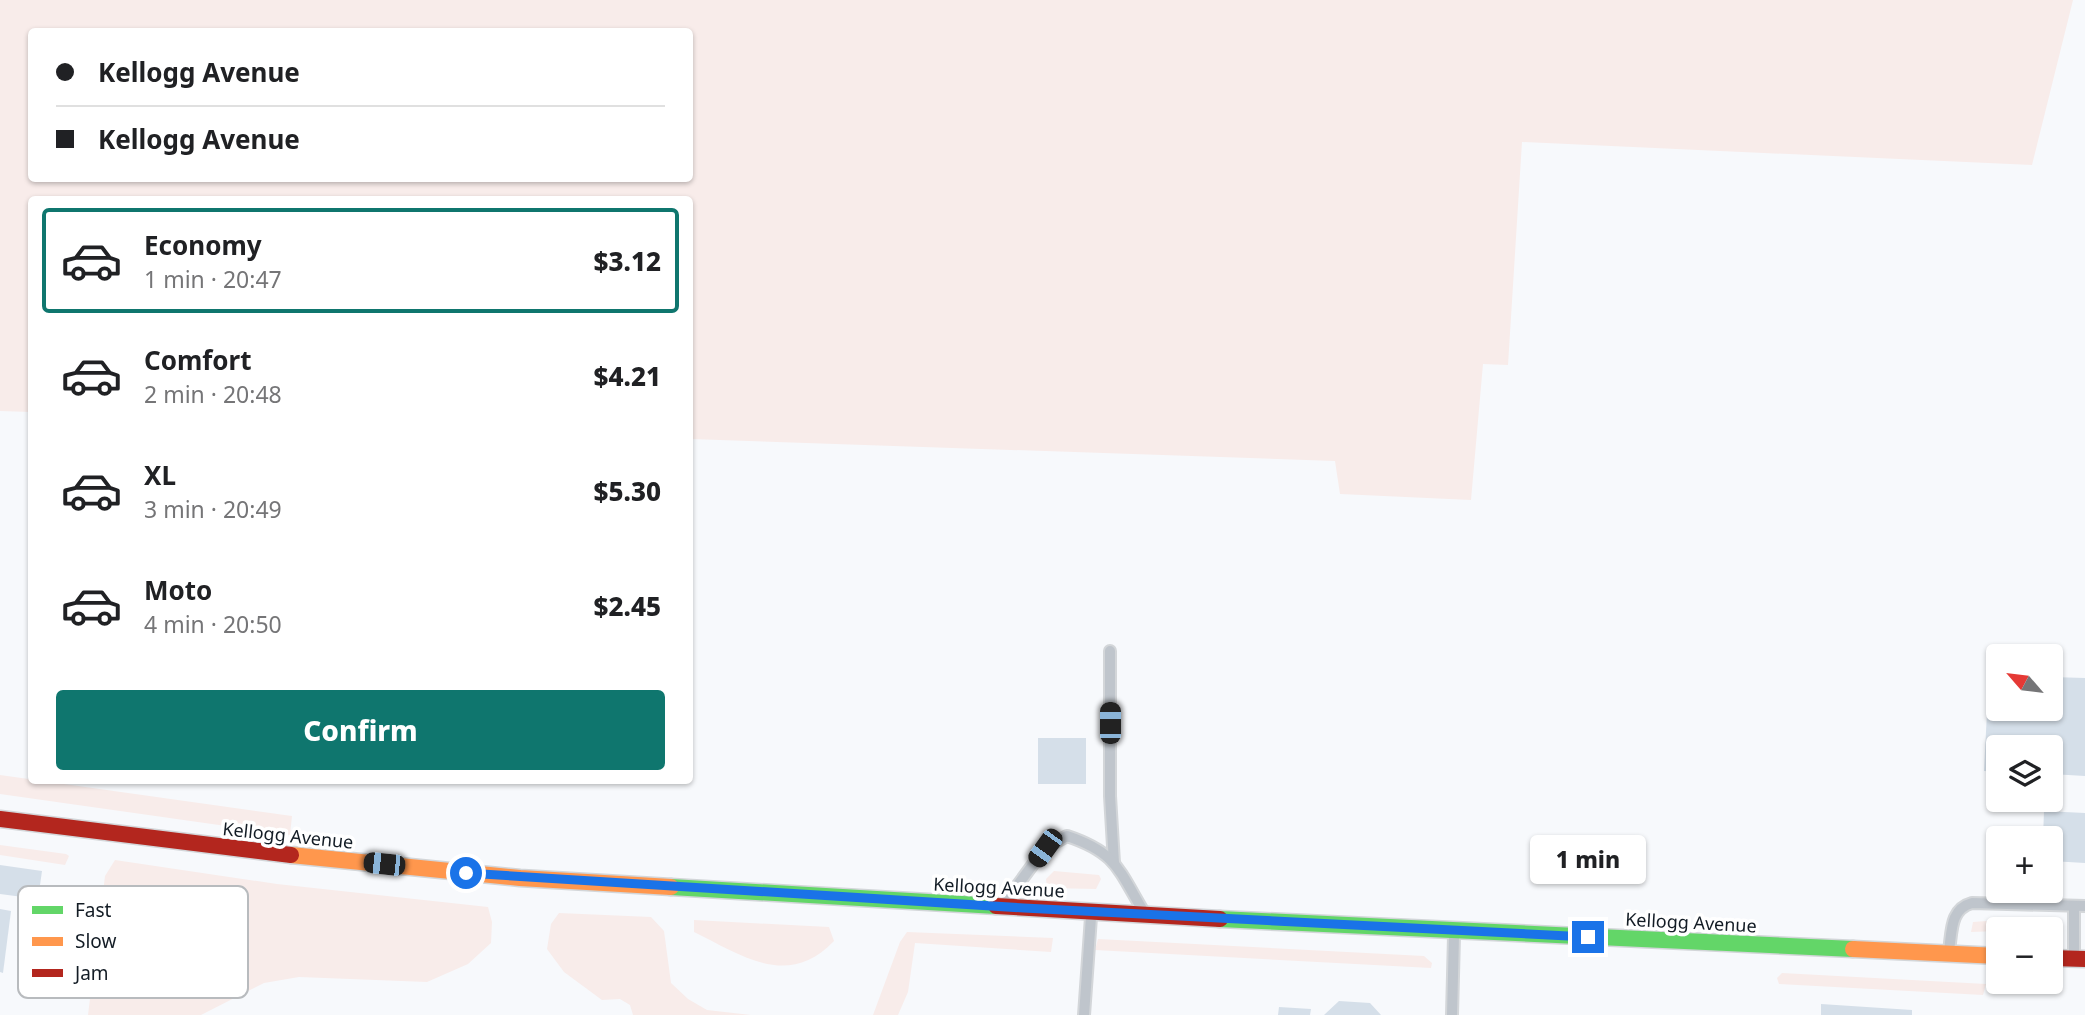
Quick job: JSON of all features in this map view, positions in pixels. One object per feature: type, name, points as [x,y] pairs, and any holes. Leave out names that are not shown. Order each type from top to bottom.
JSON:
[{"type":"main road","name":"Kellogg Avenue","points":[[0,819],[274,853],[520,878],[1145,915],[1986,955]]},
{"type":"lane","points":[[1111,651],[1110,796],[1114,863]]},
{"type":"lane","points":[[1001,907],[1045,848],[1067,836],[1095,845],[1114,863],[1145,915]]},
{"type":"lane","points":[[1949,953],[1955,913],[1962,906],[1972,903],[2080,906],[2079,959]]},
{"type":"lane","points":[[1084,1015],[1091,912]]},
{"type":"lane","points":[[1452,1015],[1454,930]]},
{"type":"shaded area","points":[[0,0],[2073,0],[2032,165],[1522,142],[1508,365],[1483,364],[1471,500],[1340,494],[1335,461],[693,439],[693,196],[28,196],[28,412],[0,411]]},
{"type":"shaded area","points":[[0,775],[28,779],[28,784],[64,784],[292,816],[290,835],[0,794]]},
{"type":"shaded area","points":[[0,845],[69,856],[65,865],[0,855]]},
{"type":"shaded area","points":[[115,860],[277,884],[488,907],[492,922],[491,943],[468,964],[427,982],[299,977],[264,983],[248,991],[248,886],[104,886],[105,876]]},
{"type":"shaded area","points":[[1054,871],[1099,875],[1101,879],[1096,889],[1047,888],[1046,879]]},
{"type":"shaded area","points":[[559,913],[651,917],[664,931],[671,983],[688,999],[707,1010],[751,1015],[633,1015],[630,1005],[620,999],[602,1000],[564,972],[547,949],[551,924]]},
{"type":"shaded area","points":[[694,920],[829,927],[834,941],[817,955],[800,963],[782,966],[765,964],[694,932]]},
{"type":"shaded area","points":[[1986,921],[1986,931],[1971,932],[1973,922]]},
{"type":"shaded area","points":[[907,932],[1053,938],[1051,952],[915,943],[908,992],[898,1015],[873,1015],[900,942]]},
{"type":"shaded area","points":[[1098,939],[1424,956],[1432,963],[1431,968],[1095,950]]},
{"type":"shaded area","points":[[1782,973],[1986,984],[1983,995],[1779,984],[1777,978]]},
{"type":"shaded area","points":[[90,998],[234,998],[201,1015],[88,1015]]},
{"type":"building","points":[[2063,677],[2085,678],[2085,776],[2063,775],[2063,735],[1986,735],[1984,771],[1987,721],[2063,721]]},
{"type":"building","points":[[1038,738],[1086,738],[1086,784],[1038,784]]},
{"type":"building","points":[[2044,812],[2085,813],[2085,863],[2063,862],[2063,826],[2043,826]]},
{"type":"building","points":[[0,865],[42,871],[40,886],[18,886],[18,896],[0,894]]},
{"type":"building","points":[[0,909],[11,911],[3,973],[0,972]]},
{"type":"building","points":[[1339,1001],[1370,1003],[1381,1015],[1324,1015]]},
{"type":"building","points":[[1821,1004],[1912,1010],[1912,1015],[1821,1015]]},
{"type":"building","points":[[1279,1007],[1311,1009],[1310,1015],[1278,1015]]},
{"type":"traffic: fast","points":[[671,887],[996,906]]},
{"type":"traffic: fast","points":[[1220,919],[1853,949]]},
{"type":"traffic: slow","points":[[291,855],[520,878],[671,887]]},
{"type":"traffic: slow","points":[[1853,949],[1986,955]]},
{"type":"traffic: jam","points":[[0,819],[291,855]]},
{"type":"traffic: jam","points":[[996,906],[1220,919]]},
{"type":"traffic: jam","points":[[2063,958],[2085,959]]},
{"type":"route","points":[[466,873],[1024,908],[1588,937]]}]
